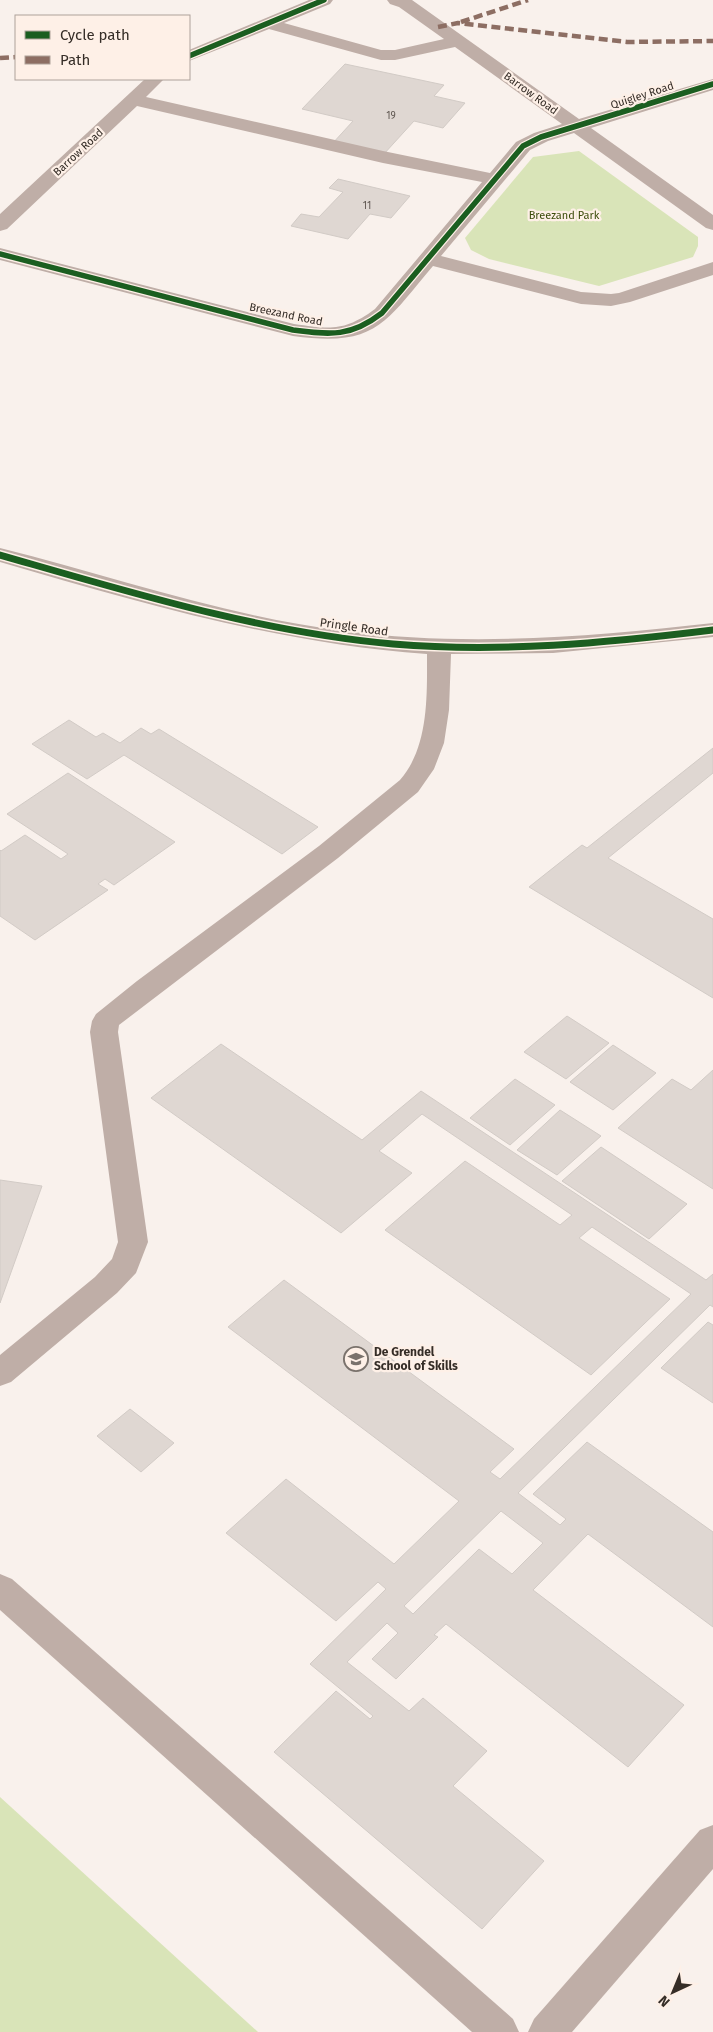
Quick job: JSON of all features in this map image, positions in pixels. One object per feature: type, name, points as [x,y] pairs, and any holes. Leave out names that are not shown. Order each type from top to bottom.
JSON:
[{"type":"street","points":[[190,56],[324,0]]},
{"type":"street","name":"Barrow Road","points":[[396,0],[405,3],[713,224]]},
{"type":"street","points":[[268,23],[381,55],[395,54],[458,41]]},
{"type":"street","name":"Barrow Road","points":[[0,224],[154,80]]},
{"type":"street","name":"Quigley Road","points":[[577,127],[713,84]]},
{"type":"street","points":[[133,100],[383,157],[494,179]]},
{"type":"street","name":"Breezand Road","points":[[0,254],[293,330],[330,335],[352,332],[369,324],[382,313],[519,149],[530,141],[577,127]]},
{"type":"street","points":[[427,258],[582,298],[599,300],[623,298],[713,268]]},
{"type":"street","name":"Pringle Road","points":[[0,555],[170,604],[272,627],[392,643],[515,647],[617,642],[713,630]]},
{"type":"street","points":[[0,1372],[106,1285],[124,1265],[133,1242],[104,1032],[106,1021],[116,1011],[192,952],[330,851],[407,788],[422,769],[430,752],[439,690],[439,646]]},
{"type":"street","points":[[0,1589],[500,2032]]},
{"type":"street","points":[[547,2032],[713,1842]]},
{"type":"green space","name":"Breezand Park","points":[[579,151],[698,237],[698,246],[693,257],[599,286],[489,259],[471,250],[465,238],[533,157]]},
{"type":"green space","points":[[0,1797],[258,2032],[0,2032]]},
{"type":"building","points":[[345,64],[444,85],[434,96],[465,103],[443,128],[414,121],[383,155],[332,144],[353,121],[302,109]]},
{"type":"building","points":[[338,179],[410,196],[391,218],[370,214],[348,239],[291,226],[301,214],[319,217],[343,192],[329,188]]},
{"type":"building","points":[[69,720],[96,737],[103,733],[120,743],[141,728],[151,734],[159,729],[318,827],[282,854],[124,755],[87,779],[32,744]]},
{"type":"building","points":[[713,748],[713,773],[608,858],[713,919],[713,998],[529,887],[582,845],[587,848]]},
{"type":"building","points":[[68,773],[175,842],[114,885],[105,879],[98,884],[108,890],[35,940],[0,916],[0,850],[25,835],[61,859],[68,854],[7,814]]},
{"type":"building","points":[[567,1016],[609,1043],[566,1079],[524,1052]]},
{"type":"building","points":[[221,1044],[362,1140],[421,1091],[706,1280],[713,1274],[713,1307],[710,1305],[518,1493],[560,1525],[566,1519],[533,1494],[587,1442],[713,1532],[713,1627],[588,1534],[533,1590],[684,1705],[628,1767],[446,1624],[434,1635],[438,1637],[396,1679],[372,1659],[398,1633],[387,1623],[347,1662],[409,1711],[423,1698],[487,1751],[453,1786],[544,1861],[482,1929],[274,1752],[336,1691],[370,1719],[373,1716],[310,1664],[386,1589],[378,1582],[336,1621],[226,1533],[286,1479],[394,1564],[459,1501],[228,1327],[284,1280],[514,1449],[490,1472],[500,1479],[691,1294],[592,1227],[579,1238],[670,1299],[591,1375],[385,1230],[465,1161],[560,1225],[572,1215],[422,1114],[379,1151],[412,1173],[341,1233],[151,1098]],"holes":[[[501,1511],[543,1543],[512,1574],[479,1549],[413,1614],[404,1606]]]},
{"type":"building","points":[[613,1045],[656,1073],[613,1110],[570,1082]]},
{"type":"building","points":[[713,1070],[713,1189],[618,1128],[672,1079],[691,1090]]},
{"type":"building","points":[[515,1079],[555,1105],[510,1145],[470,1118]]},
{"type":"building","points":[[560,1110],[601,1136],[557,1175],[517,1150]]},
{"type":"building","points":[[601,1147],[687,1204],[649,1239],[562,1181]]},
{"type":"building","points":[[0,1180],[42,1186],[0,1303]]},
{"type":"building","points":[[708,1322],[713,1325],[713,1403],[661,1368]]},
{"type":"building","points":[[130,1409],[174,1443],[141,1472],[97,1436]]},
{"type":"marked path","points":[[461,22],[528,0]]},
{"type":"marked path","points":[[438,27],[458,23],[627,42],[713,41]]},
{"type":"marked path","points":[[0,58],[15,57]]},
{"type":"cycle path","points":[[190,56],[324,0]]},
{"type":"cycle path","points":[[0,254],[293,330],[330,334],[350,332],[371,322],[382,313],[523,146],[541,137],[713,84]]},
{"type":"cycle path","points":[[0,555],[195,609],[293,630],[393,644],[433,647],[513,647],[593,643],[713,630]]},
{"type":"place","name":"De Grendel School of Skills","points":[[356,1359]]}]
